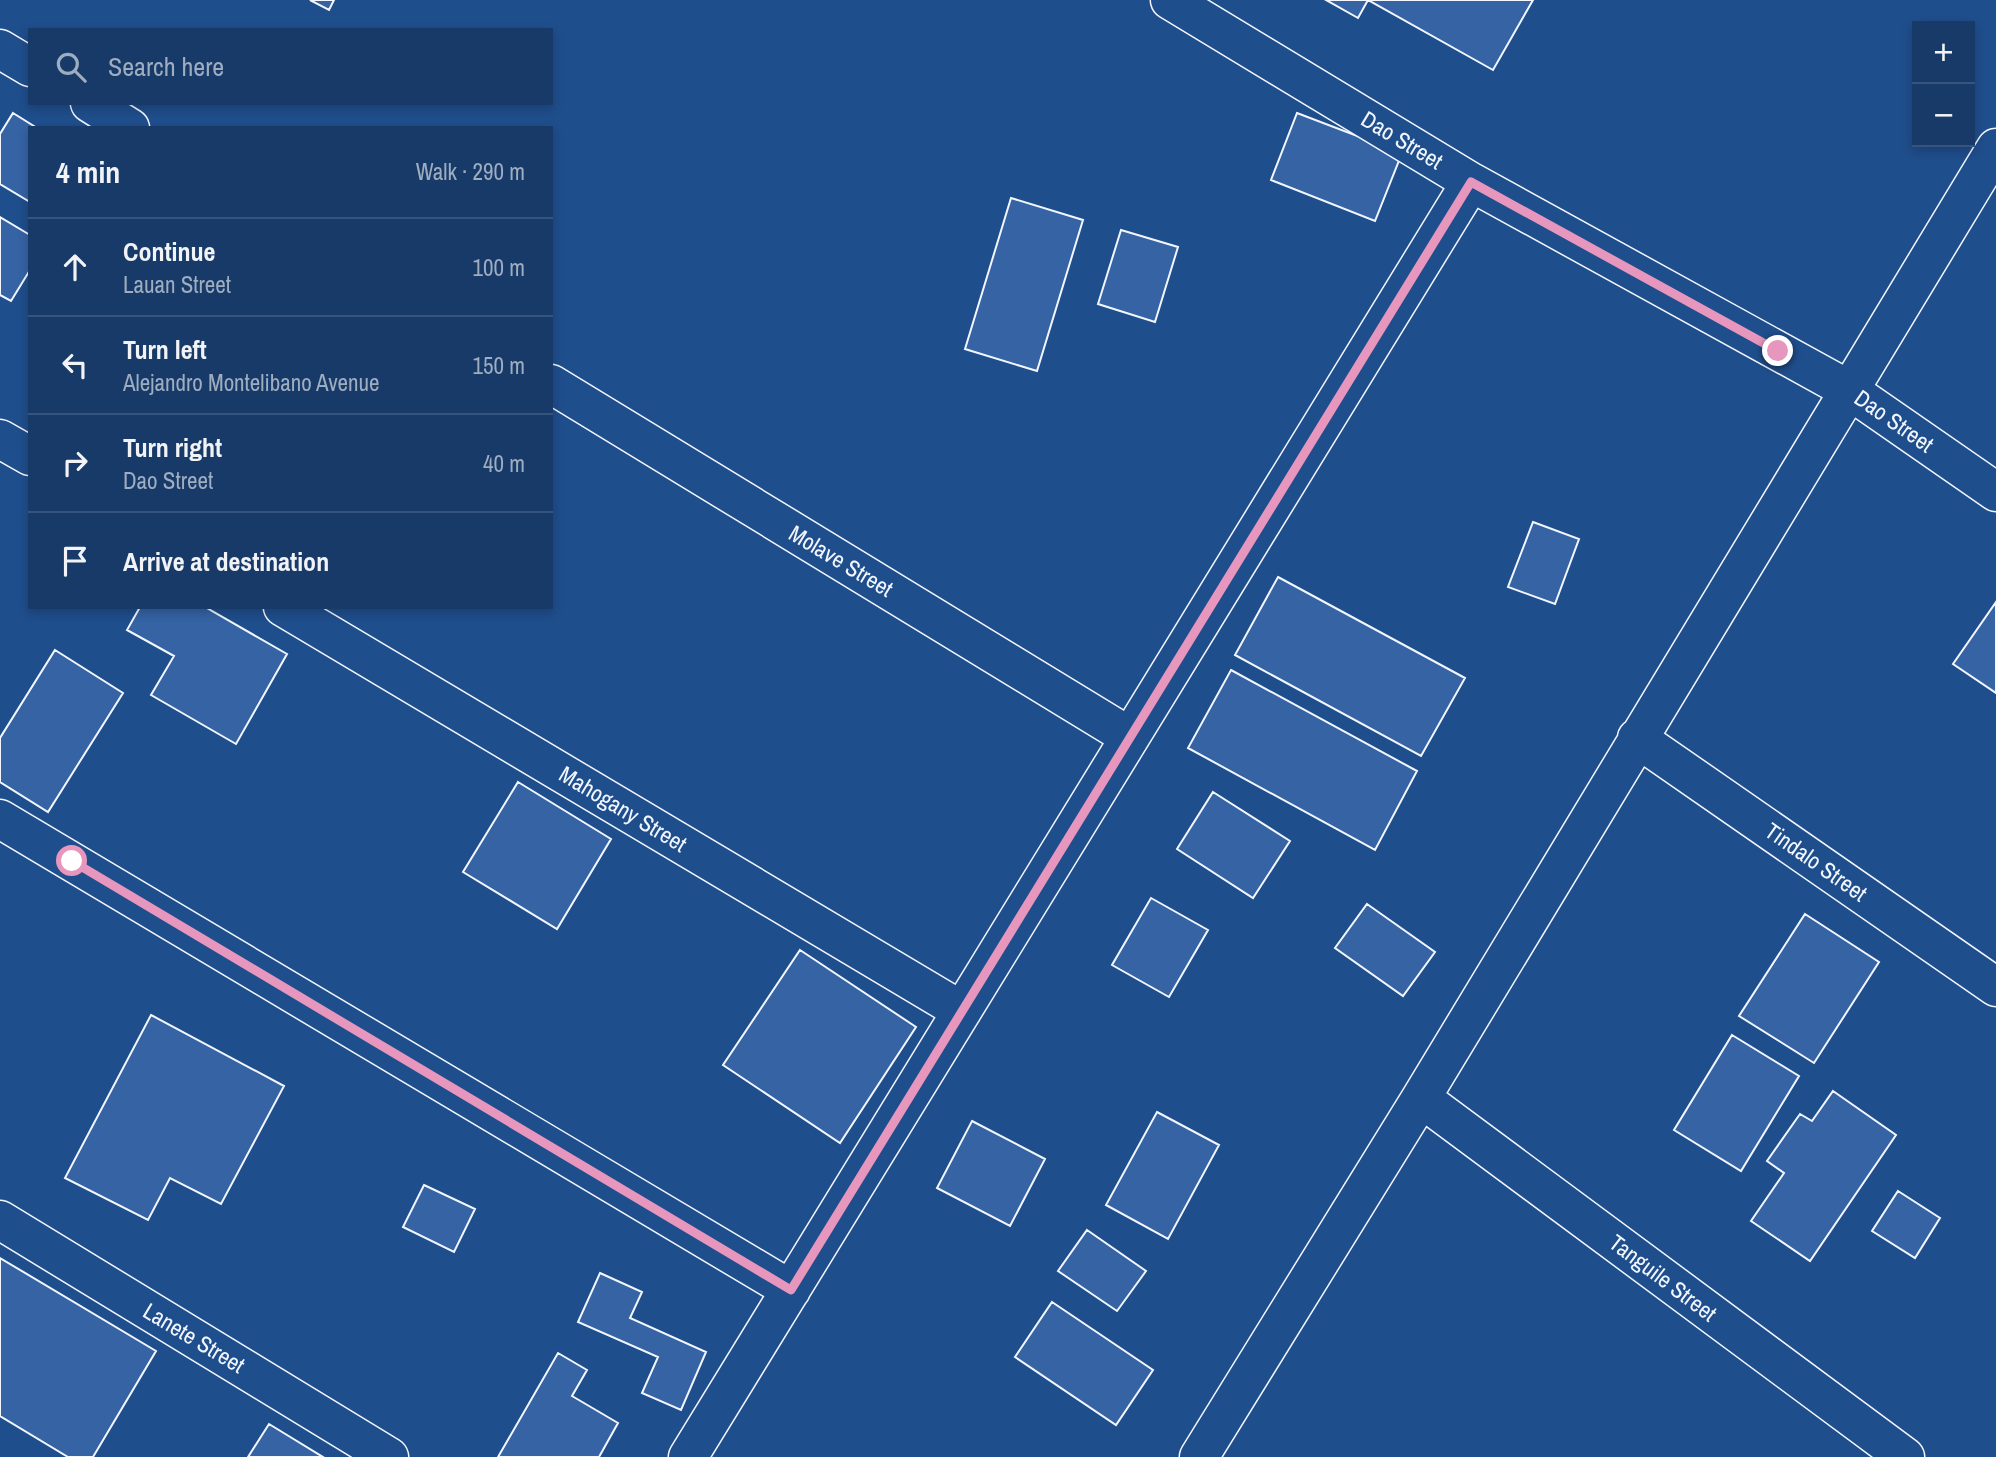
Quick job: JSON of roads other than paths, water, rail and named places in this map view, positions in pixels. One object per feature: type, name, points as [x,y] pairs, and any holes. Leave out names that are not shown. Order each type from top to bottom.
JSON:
[{"type":"street","name":"Dao Street","points":[[1170,0],[1471,182],[1849,390],[1996,492]]},
{"type":"street","points":[[0,49],[28,66]]},
{"type":"street","points":[[93,105],[127,126]]},
{"type":"street","points":[[1213,1452],[1637,738],[1996,148]]},
{"type":"street","points":[[688,1457],[1471,182]]},
{"type":"street","name":"Molave Street","points":[[553,385],[1130,737]]},
{"type":"street","points":[[0,439],[28,455]]},
{"type":"street","name":"Mahogany Street","points":[[286,609],[962,1011]]},
{"type":"street","name":"Tindalo Street","points":[[1637,738],[1996,986]]},
{"type":"street","points":[[0,819],[791,1290]]},
{"type":"street","name":"Tanguile Street","points":[[1421,1098],[1905,1457]]},
{"type":"street","name":"Lanete Street","points":[[0,1220],[389,1457]]}]
